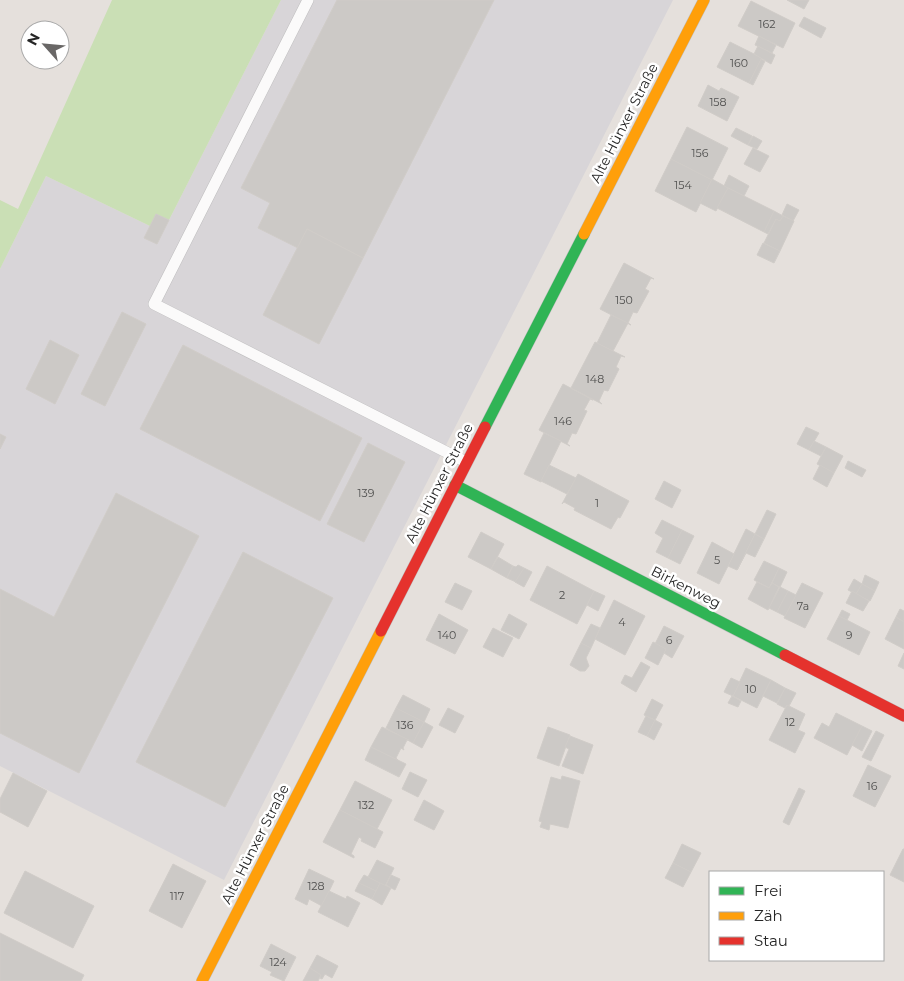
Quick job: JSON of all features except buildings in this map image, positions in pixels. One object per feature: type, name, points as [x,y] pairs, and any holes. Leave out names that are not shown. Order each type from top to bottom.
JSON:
[{"type":"street","name":"Alte Hünxer Straße","points":[[202,981],[704,0]]},
{"type":"street","name":"Birkenweg","points":[[455,485],[904,716]]},
{"type":"lane","points":[[308,0],[154,304],[466,462]]},
{"type":"shaded area","points":[[281,0],[673,0],[224,880],[0,766],[0,269],[46,176],[150,226],[156,214],[169,220]]},
{"type":"green space","points":[[112,0],[281,0],[169,220],[156,214],[150,226],[46,176],[0,269],[0,200],[18,209]]},
{"type":"traffic: fast","points":[[485,427],[584,234]]},
{"type":"traffic: fast","points":[[455,485],[785,655]]},
{"type":"traffic: slow","points":[[584,234],[704,0]]},
{"type":"traffic: slow","points":[[202,981],[381,631]]},
{"type":"traffic: jam","points":[[381,631],[485,427]]},
{"type":"traffic: jam","points":[[785,655],[904,716]]}]
